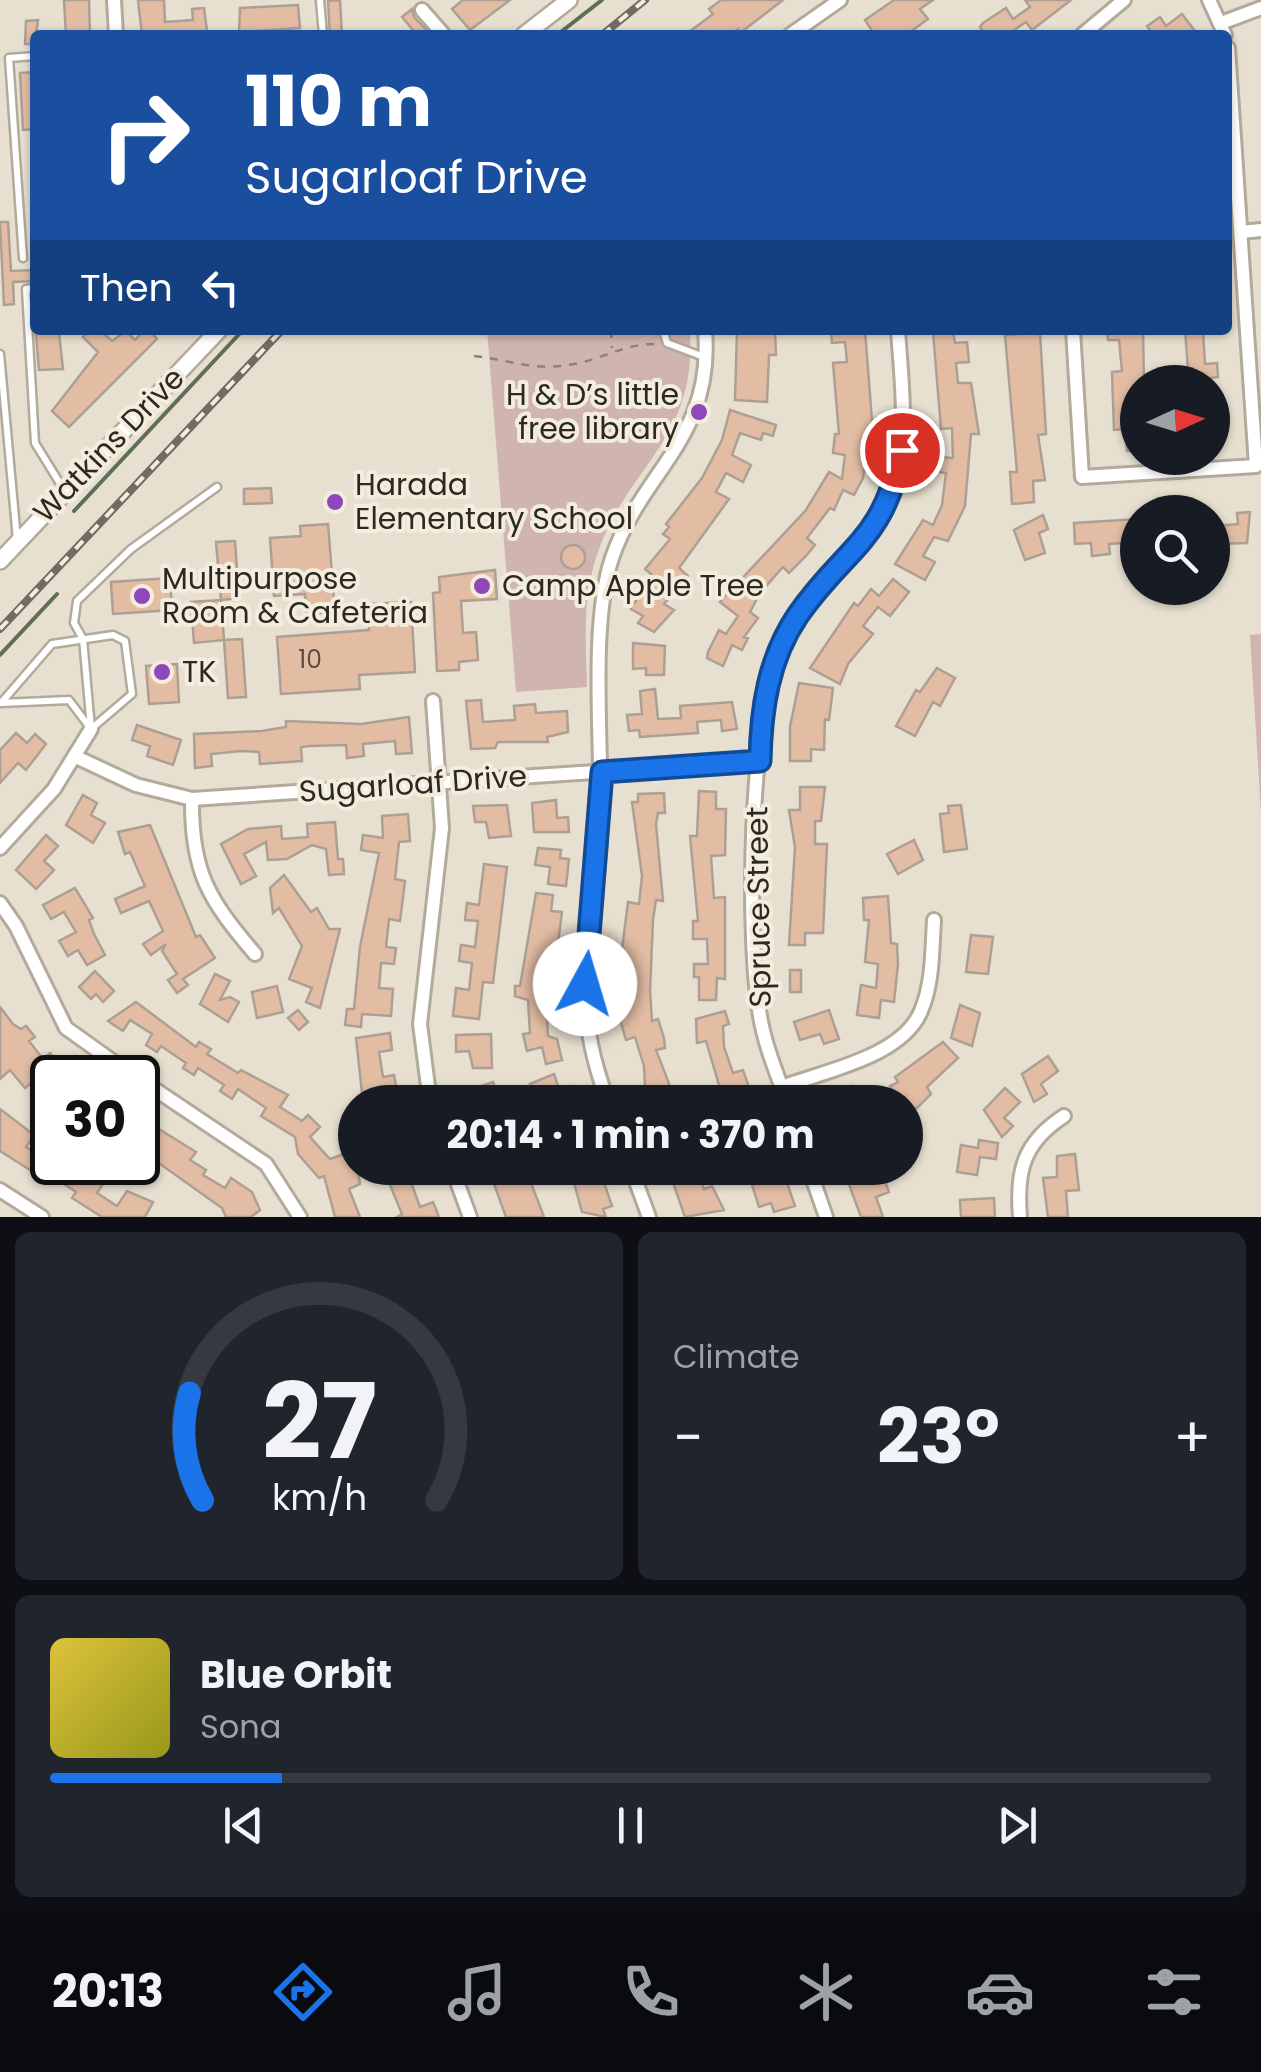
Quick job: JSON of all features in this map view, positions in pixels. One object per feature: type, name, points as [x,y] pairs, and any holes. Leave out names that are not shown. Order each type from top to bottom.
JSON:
[{"type":"street","points":[[114,0],[116,30]]},
{"type":"street","points":[[530,30],[569,0]]},
{"type":"street","points":[[797,30],[840,0]]},
{"type":"street","points":[[1088,30],[1124,0]]},
{"type":"street","points":[[1209,0],[1223,29],[1261,8]]},
{"type":"street","points":[[422,10],[440,30]]},
{"type":"street","points":[[1073,335],[1082,476],[1256,466],[1232,105]]},
{"type":"street","points":[[1241,232],[1261,230]]},
{"type":"street","name":"Watkins Drive","points":[[0,561],[214,335]]},
{"type":"street","points":[[603,1085],[588,1034],[585,984],[602,772],[604,583],[627,524],[678,450],[694,418],[706,358],[705,335]]},
{"type":"street","name":"Spruce Street","points":[[781,1085],[764,1040],[757,990],[754,869],[766,690],[789,630],[866,540],[896,480],[904,432],[898,335]]},
{"type":"street","points":[[428,1085],[420,1024],[442,828],[433,702]]},
{"type":"street","points":[[0,848],[54,789],[91,729]]},
{"type":"street","name":"Sugarloaf Drive","points":[[74,756],[136,786],[192,800],[760,761]]},
{"type":"street","points":[[192,800],[191,835],[200,877],[227,921],[255,954]]},
{"type":"street","points":[[0,903],[16,926],[66,1028],[104,1055]]},
{"type":"street","points":[[787,1085],[885,1047],[913,1026],[926,998],[934,920]]},
{"type":"street","points":[[160,1093],[266,1164],[300,1217]]},
{"type":"street","points":[[1020,1217],[1018,1183],[1024,1158],[1042,1131],[1064,1116]]},
{"type":"street","points":[[458,1185],[470,1217]]},
{"type":"street","points":[[637,1185],[649,1217]]},
{"type":"street","points":[[815,1185],[826,1217]]},
{"type":"street","points":[[0,1190],[42,1217]]},
{"type":"lane","points":[[320,0],[322,30]]},
{"type":"lane","points":[[23,258],[9,58],[30,56]]},
{"type":"lane","points":[[30,289],[26,289],[35,443],[64,491]]},
{"type":"lane","points":[[665,335],[667,342],[706,358]]},
{"type":"lane","points":[[0,354],[17,541]]},
{"type":"lane","points":[[91,729],[82,639],[74,623],[78,601],[131,549],[217,487]]},
{"type":"lane","points":[[113,635],[125,641],[132,694],[91,729],[69,700],[1,703],[52,644],[113,635]]},
{"type":"path","points":[[611,335],[612,350]]},
{"type":"path","points":[[474,356],[540,368],[574,365],[612,350],[656,343],[662,349]]},
{"type":"shaded area","points":[[487,335],[690,335],[683,399],[672,426],[610,524],[592,571],[586,620],[587,687],[516,692]]},
{"type":"shaded area","points":[[1261,634],[1261,813],[1250,635]]},
{"type":"building","points":[[64,0],[89,0],[90,30],[66,30]]},
{"type":"building","points":[[138,0],[164,0],[165,22],[193,20],[192,9],[204,8],[207,30],[141,30]]},
{"type":"building","points":[[340,0],[342,30],[330,30],[328,1]]},
{"type":"building","points":[[463,0],[510,0],[470,30],[452,9]]},
{"type":"building","points":[[721,0],[783,0],[744,30],[692,30],[713,14],[709,9]]},
{"type":"building","points":[[894,0],[933,0],[920,9],[928,19],[913,30],[872,30],[865,20]]},
{"type":"building","points":[[1025,0],[1071,0],[1032,30],[1026,22],[1014,30],[980,27],[1006,8],[1013,19],[1030,7]]},
{"type":"building","points":[[298,5],[300,28],[239,30],[240,8]]},
{"type":"building","points":[[412,9],[426,30],[413,30],[402,17]]},
{"type":"building","points":[[1182,14],[1194,30],[1150,30],[1147,26],[1160,17],[1166,26]]},
{"type":"building","points":[[38,20],[37,30],[30,30],[30,44],[25,44],[26,21]]},
{"type":"building","points":[[30,72],[30,129],[23,130],[20,73]]},
{"type":"building","points":[[0,222],[8,222],[11,271],[30,270],[30,281],[13,282],[14,304],[4,305]]},
{"type":"building","points":[[36,335],[59,335],[63,369],[39,370]]},
{"type":"building","points":[[105,335],[112,341],[120,335],[130,335],[135,340],[140,335],[154,335],[157,339],[69,427],[52,411],[98,352],[83,337]]},
{"type":"building","points":[[737,335],[775,335],[776,355],[769,355],[767,402],[735,400]]},
{"type":"building","points":[[831,335],[865,335],[872,421],[863,478],[854,495],[843,490],[834,510],[830,508],[807,538],[815,545],[806,556],[789,573],[783,567],[760,593],[750,612],[758,618],[744,637],[748,638],[742,650],[732,645],[723,666],[707,658],[708,652],[719,630],[726,634],[738,616],[720,602],[806,510],[829,472],[842,479],[845,455],[833,453],[835,434],[839,434],[833,363],[847,362],[845,342],[832,343]]},
{"type":"building","points":[[933,335],[954,335],[955,343],[967,342],[969,362],[956,363],[958,383],[971,383],[979,434],[971,434],[965,506],[948,541],[934,537],[923,556],[935,562],[925,580],[895,564],[923,520],[933,525],[942,505],[946,473],[938,472],[940,457],[953,458],[952,428],[941,429]]},
{"type":"building","points":[[1005,335],[1040,335],[1046,434],[1038,435],[1045,480],[1033,481],[1034,502],[1012,504],[1010,472],[1017,472]]},
{"type":"building","points":[[1108,335],[1143,335],[1144,365],[1121,365],[1119,340],[1108,340]]},
{"type":"building","points":[[1185,335],[1203,335],[1205,364],[1217,365],[1188,365]]},
{"type":"building","points":[[1120,371],[1120,429],[1114,430],[1112,372]]},
{"type":"building","points":[[730,410],[776,425],[773,436],[763,433],[761,440],[740,433],[732,455],[751,465],[743,482],[726,473],[716,492],[729,499],[679,568],[688,576],[664,604],[674,610],[654,632],[638,623],[643,616],[631,609],[651,574],[645,569],[670,539],[663,534],[669,527],[666,524],[702,478],[722,440]]},
{"type":"building","points":[[271,488],[272,503],[244,504],[244,489]]},
{"type":"building","points":[[1250,512],[1247,543],[1230,544],[1230,525],[1238,524],[1237,513]]},
{"type":"building","points":[[1043,515],[1048,529],[1039,533],[1045,553],[1025,560],[1014,530]]},
{"type":"building","points":[[1120,520],[1120,543],[1109,544],[1110,554],[1092,556],[1091,543],[1075,544],[1074,523]]},
{"type":"building","points":[[328,524],[335,612],[306,614],[305,594],[274,596],[270,538],[301,536],[300,526]]},
{"type":"building","points":[[235,541],[239,598],[221,600],[216,542]]},
{"type":"building","points":[[573,545],[585,557],[573,569],[561,557]]},
{"type":"building","points":[[495,570],[497,599],[461,601],[463,633],[476,632],[478,660],[459,662],[459,670],[437,671],[433,593],[440,592],[439,577]]},
{"type":"building","name":"Multipurpose Room & Cafeteria","points":[[170,578],[172,610],[113,614],[111,582]]},
{"type":"building","points":[[893,579],[909,592],[890,616],[878,607],[863,626],[873,634],[848,664],[840,684],[810,668],[854,603],[858,606],[871,589],[879,596]]},
{"type":"building","points":[[221,600],[224,640],[194,643],[191,602]]},
{"type":"building","points":[[411,602],[415,672],[359,675],[360,689],[281,694],[277,637],[369,630],[368,604]]},
{"type":"building","points":[[242,639],[246,697],[228,698],[224,640]]},
{"type":"building","points":[[633,643],[665,646],[664,675],[646,675],[646,668],[633,669]]},
{"type":"building","points":[[177,664],[179,702],[149,704],[146,666]]},
{"type":"building","points":[[937,668],[955,678],[940,706],[933,702],[915,736],[896,726],[916,690],[920,692]]},
{"type":"building","points":[[799,683],[833,688],[829,720],[825,719],[824,750],[811,749],[811,761],[790,761],[790,727]]},
{"type":"building","points":[[655,689],[658,719],[681,718],[680,706],[732,702],[737,729],[722,731],[721,720],[697,722],[698,733],[640,737],[639,730],[629,731],[627,715],[642,714],[640,691]]},
{"type":"building","points":[[481,700],[483,722],[515,720],[514,706],[535,704],[536,713],[567,711],[568,732],[547,737],[548,742],[498,742],[495,748],[471,749],[466,701]]},
{"type":"building","points":[[409,717],[412,753],[396,754],[395,741],[363,744],[364,756],[347,758],[346,745],[310,746],[301,747],[302,761],[260,764],[259,752],[241,751],[211,754],[212,766],[195,768],[194,734],[262,731],[286,727],[286,721],[361,724]]},
{"type":"building","points":[[137,725],[181,740],[173,765],[147,756],[150,746],[132,740]]},
{"type":"building","points":[[16,733],[27,743],[35,734],[46,744],[26,770],[18,763],[0,783],[0,750]]},
{"type":"building","points":[[800,787],[825,787],[821,821],[815,821],[815,844],[827,844],[823,933],[805,933],[805,945],[789,945],[795,847],[789,810],[800,810]]},
{"type":"building","points":[[699,791],[716,792],[716,809],[726,809],[725,855],[711,856],[714,898],[725,897],[725,979],[717,978],[716,1000],[699,1000],[699,977],[694,977],[694,964],[708,964],[707,939],[693,939],[693,921],[698,921],[690,836],[697,836]]},
{"type":"building","points":[[664,793],[665,813],[658,813],[656,824],[663,901],[656,900],[653,919],[650,991],[652,1021],[658,1019],[664,1038],[665,1048],[656,1050],[670,1085],[645,1085],[635,1037],[626,1040],[621,1023],[619,992],[633,991],[630,966],[620,965],[628,902],[639,904],[642,876],[632,802],[638,802],[638,794]]},
{"type":"building","points":[[83,795],[97,803],[91,815],[105,823],[93,843],[66,825]]},
{"type":"building","points":[[556,800],[557,818],[568,817],[569,832],[534,832],[532,803]]},
{"type":"building","points":[[507,805],[511,836],[489,838],[486,822],[475,822],[473,806]]},
{"type":"building","points":[[961,805],[967,849],[944,852],[940,814],[949,813],[948,806]]},
{"type":"building","points":[[408,814],[410,841],[399,842],[395,879],[405,881],[400,921],[389,919],[386,947],[396,948],[394,964],[381,963],[379,988],[393,989],[391,1016],[362,1014],[361,1027],[345,1025],[347,1009],[354,1009],[360,947],[379,853],[361,850],[363,835],[383,838],[382,816]]},
{"type":"building","points":[[335,822],[338,859],[343,859],[344,874],[329,875],[326,849],[312,845],[287,859],[268,860],[266,842],[244,854],[256,876],[241,884],[221,844],[248,829],[281,826],[282,839],[308,837],[307,824]]},
{"type":"building","points":[[150,825],[196,937],[200,935],[215,958],[183,979],[188,985],[177,993],[168,980],[177,974],[162,951],[166,944],[151,955],[143,944],[163,931],[149,901],[121,913],[115,899],[145,886],[130,852],[125,854],[118,832]]},
{"type":"building","points":[[46,835],[58,846],[44,861],[54,870],[36,889],[16,870]]},
{"type":"building","points":[[914,840],[923,860],[898,874],[887,854]]},
{"type":"building","points":[[538,848],[561,850],[560,858],[569,859],[566,886],[548,884],[550,867],[535,865]]},
{"type":"building","points":[[484,864],[507,867],[493,983],[483,982],[479,1019],[453,1016],[456,988],[469,990],[472,963],[459,961],[461,945],[475,947],[478,921],[465,920],[467,903],[479,905]]},
{"type":"building","points":[[284,875],[311,912],[317,908],[329,929],[340,929],[320,1008],[306,1002],[312,988],[289,979],[302,946],[279,908],[273,913],[270,888]]},
{"type":"building","points":[[75,888],[93,918],[89,920],[105,955],[87,965],[78,950],[68,956],[59,941],[76,932],[64,912],[51,919],[43,905]]},
{"type":"building","points":[[536,893],[553,895],[551,911],[562,912],[557,952],[548,951],[545,984],[554,984],[556,1001],[546,1002],[548,1036],[557,1039],[562,1060],[546,1064],[542,1047],[527,1051],[523,1034],[530,1033],[528,1000],[515,996]]},
{"type":"building","points":[[888,896],[891,943],[897,944],[894,1002],[881,1000],[879,1018],[857,1015],[861,985],[876,988],[878,964],[865,962],[869,920],[864,920],[863,898]]},
{"type":"building","points":[[971,935],[993,937],[988,974],[966,972]]},
{"type":"building","points":[[790,970],[801,970],[801,992],[790,992]]},
{"type":"building","points":[[95,971],[114,991],[103,1002],[96,994],[91,999],[79,987]]},
{"type":"building","points":[[215,974],[230,981],[220,1000],[230,997],[239,1002],[228,1022],[200,1004]]},
{"type":"building","points":[[277,986],[283,1012],[257,1018],[252,992]]},
{"type":"building","points":[[136,1002],[196,1047],[199,1042],[211,1049],[207,1054],[238,1073],[241,1070],[288,1095],[280,1107],[302,1121],[308,1115],[320,1127],[310,1137],[330,1159],[338,1156],[338,1185],[358,1185],[349,1189],[360,1217],[335,1217],[324,1176],[319,1178],[298,1154],[295,1137],[261,1116],[266,1108],[238,1089],[232,1099],[220,1091],[224,1085],[198,1068],[194,1075],[183,1068],[186,1063],[161,1046],[157,1052],[146,1045],[152,1034],[130,1020],[123,1031],[108,1021]]},
{"type":"building","points":[[960,1005],[980,1013],[972,1046],[951,1038]]},
{"type":"building","points":[[0,1007],[13,1024],[21,1029],[26,1026],[35,1037],[29,1041],[40,1055],[30,1055],[30,1084],[25,1088],[10,1070],[0,1079]]},
{"type":"building","points":[[298,1010],[308,1022],[299,1030],[288,1018]]},
{"type":"building","points":[[829,1010],[839,1039],[824,1044],[820,1034],[800,1040],[794,1022]]},
{"type":"building","points":[[725,1011],[729,1024],[723,1026],[724,1047],[733,1073],[743,1070],[748,1085],[719,1085],[706,1041],[697,1043],[696,1019]]},
{"type":"building","points":[[390,1033],[392,1050],[379,1052],[383,1077],[394,1075],[396,1085],[361,1085],[356,1038]]},
{"type":"building","points":[[491,1034],[492,1068],[473,1068],[469,1051],[456,1052],[456,1035]]},
{"type":"building","points":[[943,1042],[958,1058],[927,1087],[931,1094],[923,1102],[923,1085],[892,1085],[898,1082],[895,1077]]},
{"type":"building","points":[[1048,1056],[1058,1071],[1041,1084],[1047,1094],[1034,1102],[1022,1074]]},
{"type":"building","points":[[554,1074],[558,1085],[530,1085]]},
{"type":"building","points":[[1005,1088],[1020,1102],[1004,1118],[1013,1126],[1002,1137],[984,1110]]},
{"type":"building","points":[[0,1109],[30,1132],[26,1147],[30,1150],[30,1170],[0,1151]]},
{"type":"building","points":[[160,1130],[196,1152],[190,1160],[206,1170],[203,1175],[225,1188],[231,1178],[252,1192],[260,1210],[251,1217],[226,1217],[222,1208],[160,1164]]},
{"type":"building","points":[[979,1140],[998,1143],[996,1159],[980,1157],[977,1175],[957,1172],[961,1145],[978,1148]]},
{"type":"building","points":[[1075,1154],[1079,1190],[1066,1191],[1068,1217],[1048,1217],[1043,1178],[1057,1177],[1057,1156]]},
{"type":"building","points":[[66,1185],[102,1185],[97,1193],[117,1206],[127,1191],[153,1202],[145,1217],[102,1217],[72,1198],[76,1192]]},
{"type":"building","points":[[390,1185],[412,1185],[420,1207],[433,1202],[439,1217],[397,1217],[402,1214]]},
{"type":"building","points":[[494,1185],[532,1185],[544,1217],[506,1217]]},
{"type":"building","points":[[575,1185],[605,1185],[612,1206],[603,1209],[606,1217],[582,1212]]},
{"type":"building","points":[[674,1185],[703,1185],[704,1189],[712,1186],[724,1210],[685,1217]]},
{"type":"building","points":[[752,1185],[788,1185],[795,1206],[774,1212],[771,1203],[759,1207]]},
{"type":"building","points":[[849,1185],[886,1185],[889,1192],[876,1197],[883,1217],[861,1217]]},
{"type":"building","points":[[994,1198],[995,1217],[961,1217],[960,1200]]},
{"type":"waterway","points":[[563,30],[602,0]]},
{"type":"waterway","points":[[74,511],[238,335]]},
{"type":"waterway","points":[[0,655],[57,594]]},
{"type":"railway","points":[[608,30],[645,0]]},
{"type":"railway","points":[[0,629],[277,335]]},
{"type":"place","name":"H & D’s little free library","points":[[699,412]]},
{"type":"place","name":"Harada Elementary School","points":[[335,502]]},
{"type":"place","name":"Camp Apple Tree","points":[[482,586]]},
{"type":"place","name":"Multipurpose Room & Cafeteria","points":[[142,596]]},
{"type":"place","name":"TK","points":[[162,672]]},
{"type":"route","points":[[585,984],[600,842],[602,772],[760,761],[766,690],[789,630],[881,518],[896,480],[902,450]]}]
